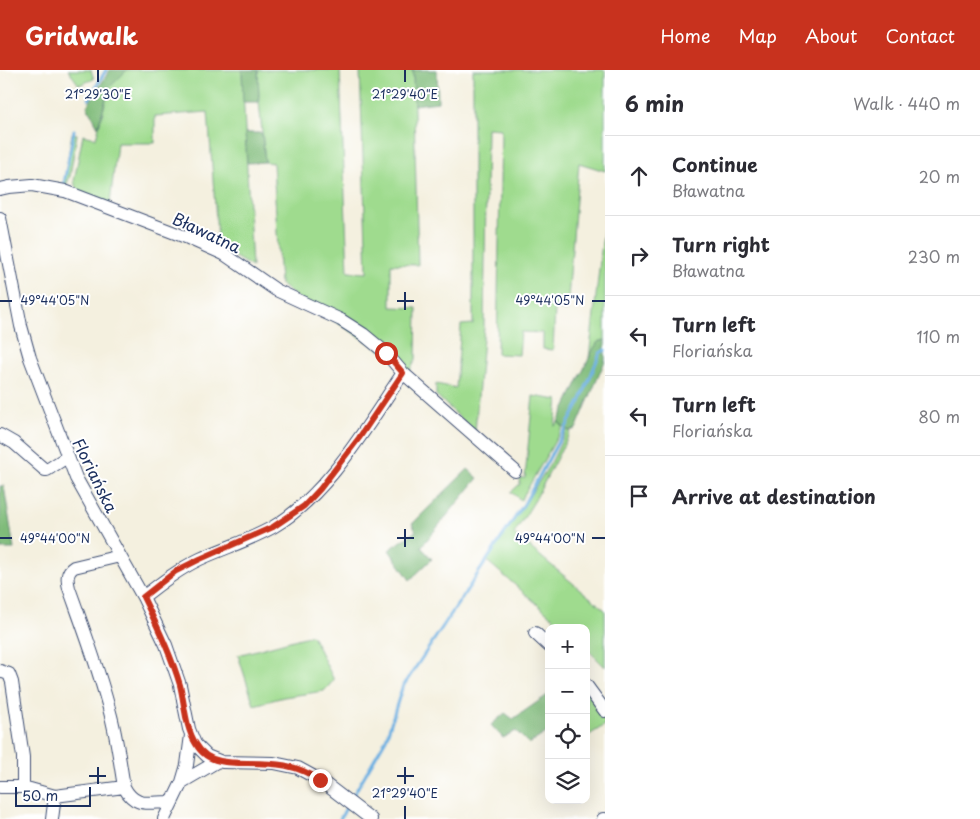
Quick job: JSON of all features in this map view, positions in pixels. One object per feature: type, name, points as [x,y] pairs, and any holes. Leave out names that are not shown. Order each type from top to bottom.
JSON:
[{"type":"street","name":"Bławatna","points":[[0,189],[32,185],[65,190],[224,254],[276,290],[341,320],[363,334],[386,353],[403,373],[515,471]]},
{"type":"street","name":"Floriańska","points":[[0,218],[25,341],[67,458],[83,493],[143,597],[170,656],[180,685],[191,735],[199,750],[211,759],[218,761]]},
{"type":"street","points":[[143,597],[176,571],[273,527],[304,506],[320,489],[359,438],[403,373]]},
{"type":"street","points":[[0,435],[14,443],[44,470],[67,458]]},
{"type":"street","points":[[120,556],[74,567],[70,570],[68,577],[69,588],[98,672],[110,715],[118,748],[124,787],[130,798],[140,803],[172,802]]},
{"type":"street","points":[[535,633],[545,642]]},
{"type":"street","points":[[0,671],[9,674],[12,682],[23,757],[23,786]]},
{"type":"street","points":[[590,690],[605,710]]},
{"type":"street","name":"Floriańska","points":[[164,819],[182,782],[187,765],[191,735]]},
{"type":"street","points":[[182,782],[218,761],[274,764],[298,768],[320,780],[371,819]]},
{"type":"street","points":[[0,786],[23,786],[55,796],[124,787]]},
{"type":"street","points":[[52,819],[55,796]]},
{"type":"green space","points":[[68,70],[91,70],[94,79],[79,85]]},
{"type":"green space","points":[[110,70],[127,70],[109,88],[98,127],[87,106]]},
{"type":"green space","points":[[127,70],[242,70],[252,267],[218,247],[208,112],[155,116],[155,143],[117,143],[110,204],[77,192],[74,181],[83,135],[96,138],[109,88]]},
{"type":"green space","points":[[242,70],[258,70],[259,102],[243,102]]},
{"type":"green space","points":[[258,70],[340,70],[348,272],[367,273],[360,70],[413,70],[418,265],[391,264],[391,307],[417,308],[416,359],[409,373],[398,361],[295,296],[280,284],[273,163],[265,162]]},
{"type":"green space","points":[[413,70],[437,70],[438,102],[414,105]]},
{"type":"green space","points":[[473,70],[605,70],[605,171],[579,163],[567,311],[555,309],[553,350],[543,349],[543,333],[521,332],[519,355],[497,354],[501,129],[487,128],[484,327],[475,432],[436,395],[436,384],[456,388],[461,325],[473,324]]},
{"type":"green space","points":[[72,133],[77,134],[70,176],[65,188],[63,187]]},
{"type":"green space","points":[[245,133],[262,133],[265,162],[247,163]]},
{"type":"green space","points":[[605,216],[605,340],[598,342],[589,358]]},
{"type":"green space","points":[[605,340],[605,361],[576,429],[569,431],[558,422],[594,348],[598,342]]},
{"type":"green space","points":[[533,396],[558,400],[555,426],[558,422],[563,427],[521,500],[511,492],[520,484],[519,478],[525,478]]},
{"type":"green space","points":[[567,430],[571,431],[535,500],[514,534],[605,610],[605,667],[590,652],[590,624],[560,624],[487,561],[551,463]]},
{"type":"green space","points":[[468,469],[478,478],[421,547],[432,559],[410,580],[389,550],[416,531],[412,524]]},
{"type":"green space","points":[[0,486],[4,486],[14,549],[0,549]]},
{"type":"green space","points":[[312,635],[334,680],[324,691],[284,697],[254,705],[238,655]]},
{"type":"green space","points":[[590,696],[605,714],[605,725],[590,734]]},
{"type":"green space","points":[[545,697],[545,734],[529,744],[516,731],[503,738],[491,725],[505,713],[513,719]]},
{"type":"waterway","points":[[89,99],[106,70]]},
{"type":"waterway","points":[[64,183],[74,130]]},
{"type":"waterway","points":[[351,799],[386,739],[402,688],[524,504],[580,402],[600,353],[605,350]]},
{"type":"waterway","points":[[340,819],[348,804]]},
{"type":"route","points":[[320,780],[307,771],[292,766],[222,762],[211,759],[199,750],[189,729],[180,685],[170,656],[143,597],[176,571],[273,527],[304,506],[320,489],[359,438],[403,373],[386,353]]}]
